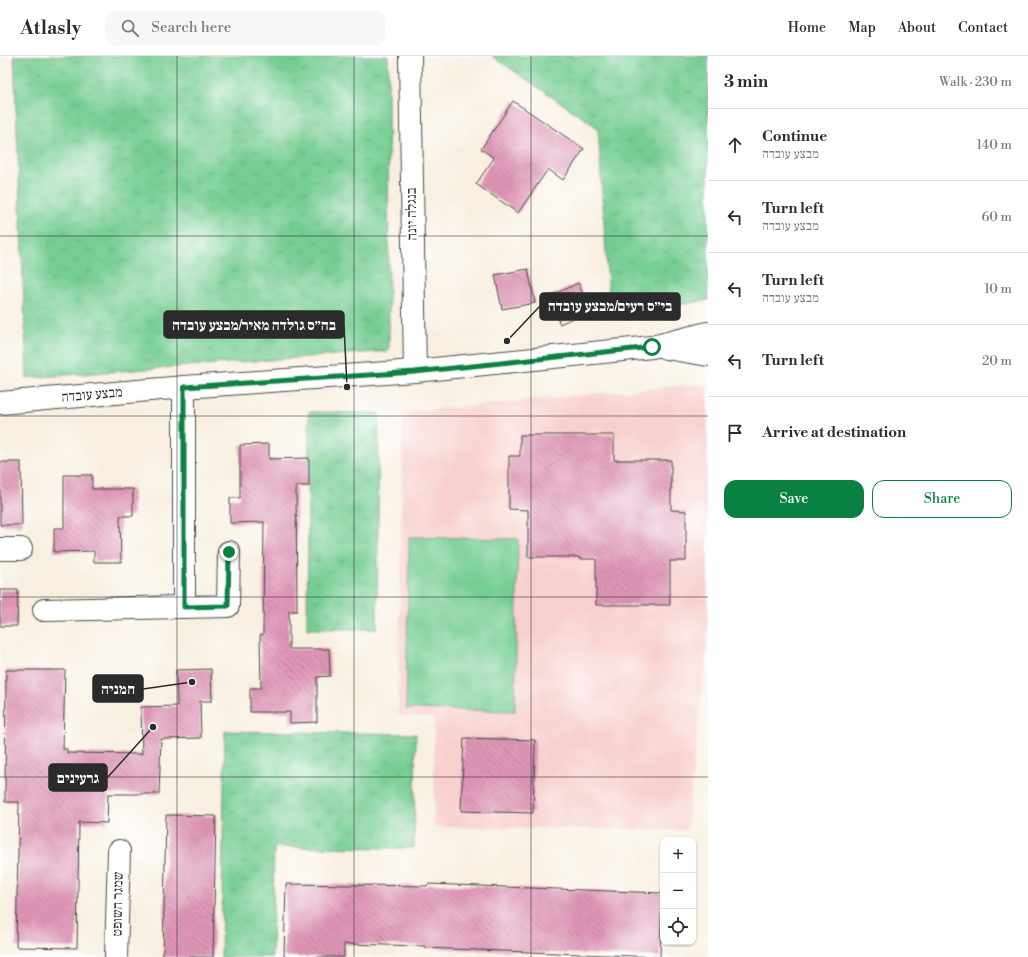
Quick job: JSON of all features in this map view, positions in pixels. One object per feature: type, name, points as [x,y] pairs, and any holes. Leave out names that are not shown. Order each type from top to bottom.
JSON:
[{"type":"street","name":"בנגלה יונה","points":[[410,56],[415,372]]},
{"type":"street","name":"מבצע עובדה","points":[[0,403],[184,387],[415,372],[652,347],[708,333]]},
{"type":"street","name":"מבצע עובדה","points":[[652,347],[708,354]]},
{"type":"street","points":[[184,387],[184,607]]},
{"type":"street","points":[[0,549],[21,549]]},
{"type":"street","points":[[44,610],[228,606],[229,552]]},
{"type":"street","name":"שמגר השופט","points":[[116,957],[119,851]]},
{"type":"shaded area","points":[[700,384],[708,386],[708,632],[687,830],[434,827],[434,718],[398,715],[403,412]]},
{"type":"green space","points":[[14,56],[388,56],[389,351],[27,378]]},
{"type":"green space","points":[[492,56],[708,56],[708,300],[610,316],[598,128]]},
{"type":"green space","points":[[309,412],[379,413],[377,629],[307,629]]},
{"type":"green space","points":[[409,537],[518,539],[515,711],[406,709]]},
{"type":"green space","points":[[225,731],[416,734],[414,848],[274,847],[272,957],[221,957]]},
{"type":"building","points":[[513,101],[584,149],[563,180],[548,169],[518,213],[476,184],[494,158],[481,149]]},
{"type":"building","points":[[528,269],[535,303],[502,309],[495,275]]},
{"type":"building","points":[[578,283],[590,310],[560,324],[548,297]]},
{"type":"building","points":[[520,435],[614,435],[614,460],[671,460],[671,510],[686,511],[686,561],[670,561],[670,605],[596,605],[596,559],[579,559],[579,557],[528,557],[528,510],[509,509],[509,456],[520,456]]},
{"type":"building","points":[[269,444],[269,459],[309,458],[309,486],[296,486],[297,611],[289,611],[289,649],[329,649],[330,676],[317,677],[317,722],[290,723],[290,712],[250,712],[250,688],[261,688],[260,635],[263,635],[264,522],[230,523],[230,498],[240,498],[240,445]]},
{"type":"building","points":[[0,462],[21,462],[22,525],[0,525]]},
{"type":"building","points":[[64,475],[92,475],[92,489],[133,489],[133,516],[120,516],[121,562],[94,562],[94,551],[54,552],[54,528],[64,528]]},
{"type":"building","points":[[0,590],[18,590],[17,626],[0,626]]},
{"type":"building","points":[[211,669],[212,701],[200,701],[201,738],[161,739],[159,794],[108,794],[107,823],[79,822],[77,948],[16,947],[19,802],[5,802],[6,670],[65,670],[63,749],[67,749],[67,753],[142,754],[141,707],[177,706],[176,670]]},
{"type":"building","points":[[464,738],[535,740],[533,813],[461,811]]},
{"type":"building","points":[[166,815],[216,816],[213,957],[163,957]]},
{"type":"building","points":[[286,884],[427,886],[428,884],[660,893],[660,957],[425,948],[425,946],[344,944],[344,957],[284,957]]},
{"type":"place","name":"בי״ס רעים/מבצע עובדה","points":[[507,341]]},
{"type":"place","name":"בה״ס גולדה מאיר/מבצע עובדה","points":[[347,387]]},
{"type":"place","name":"חמניה","points":[[192,682]]},
{"type":"place","name":"גרעינים","points":[[153,727]]},
{"type":"route","points":[[229,552],[228,606],[184,607],[184,387],[415,372],[652,347]]}]
